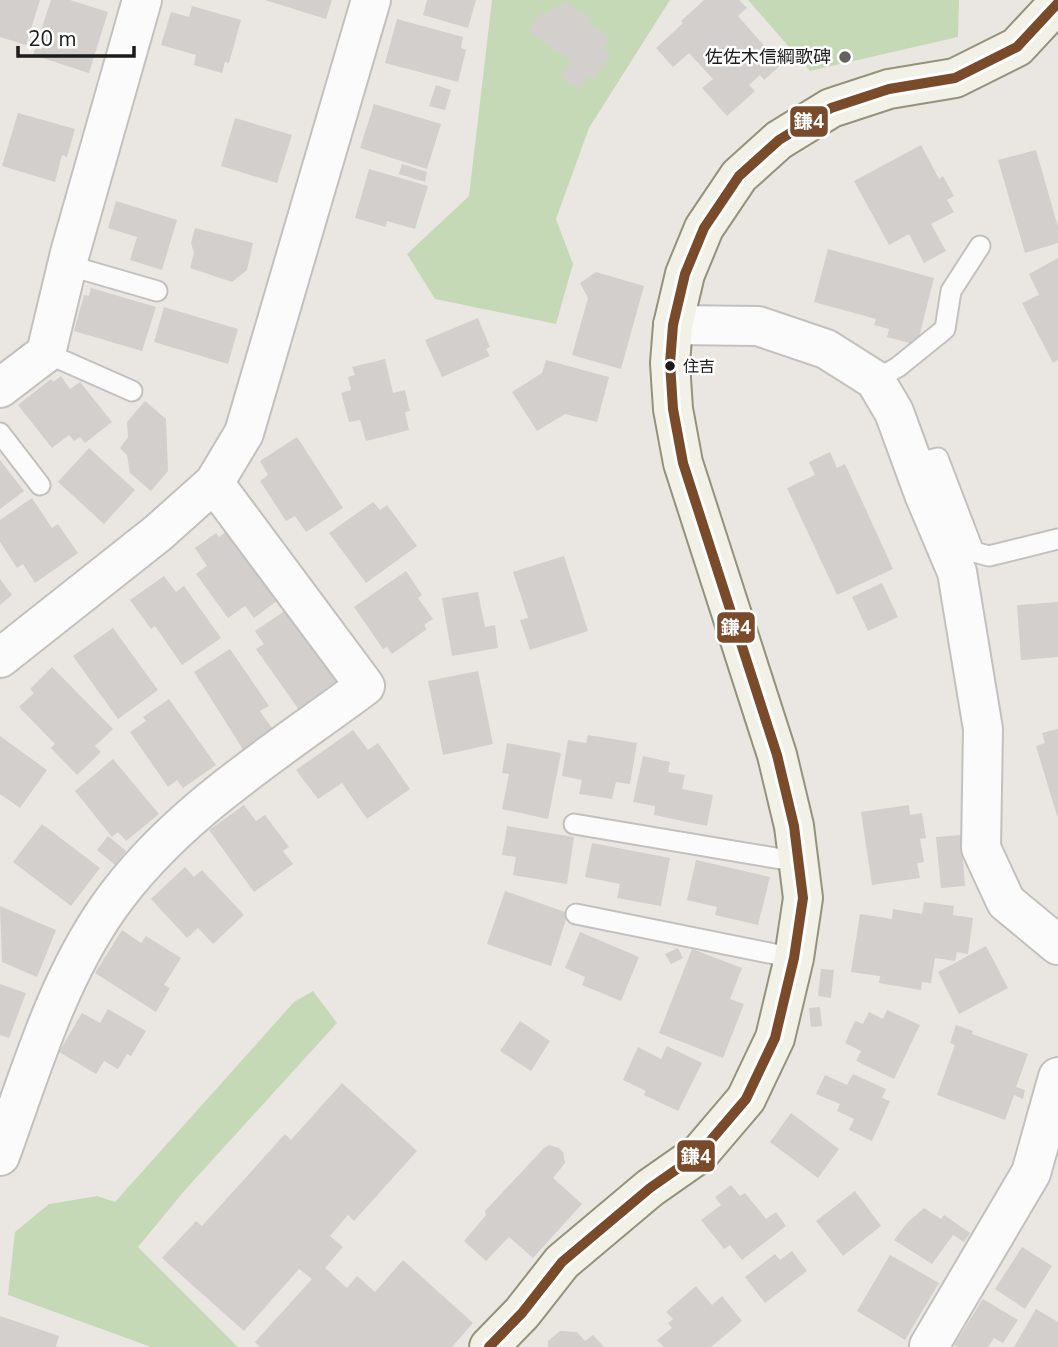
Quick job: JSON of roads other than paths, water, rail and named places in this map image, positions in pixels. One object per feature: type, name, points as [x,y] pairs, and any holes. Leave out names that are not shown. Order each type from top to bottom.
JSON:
[{"type":"street","points":[[0,388],[46,353],[142,0]]},
{"type":"street","points":[[0,658],[158,533],[214,483],[244,433],[371,0]]},
{"type":"street","points":[[489,1347],[522,1313],[562,1262],[650,1188],[700,1153],[746,1099],[775,1038],[794,958],[803,898],[794,826],[777,755],[683,463],[673,409],[670,363],[673,325],[685,274],[704,228],[739,176],[779,140],[831,108],[889,89],[955,78],[1017,47],[1058,4]]},
{"type":"street","points":[[673,325],[758,326],[826,349],[875,380],[894,412],[957,572],[983,729],[981,848],[1006,902],[1058,945]]},
{"type":"street","points":[[0,1156],[41,1037],[72,970],[108,908],[153,854],[206,805],[365,686],[214,483]]},
{"type":"street","points":[[929,1346],[1031,1173],[1058,1077]]},
{"type":"lane","points":[[875,380],[898,367],[945,329],[951,291],[980,246]]},
{"type":"lane","points":[[68,265],[157,291]]},
{"type":"lane","points":[[46,353],[132,391]]},
{"type":"lane","points":[[0,433],[40,485]]},
{"type":"lane","points":[[913,464],[938,458],[974,552],[989,556],[1058,539]]},
{"type":"lane","points":[[574,824],[799,862]]},
{"type":"lane","points":[[576,914],[794,958]]},
{"type":"place","name":"佐佐木信綱歌碑","points":[[845,57]]},
{"type":"place","name":"住吉","points":[[670,366]]}]
